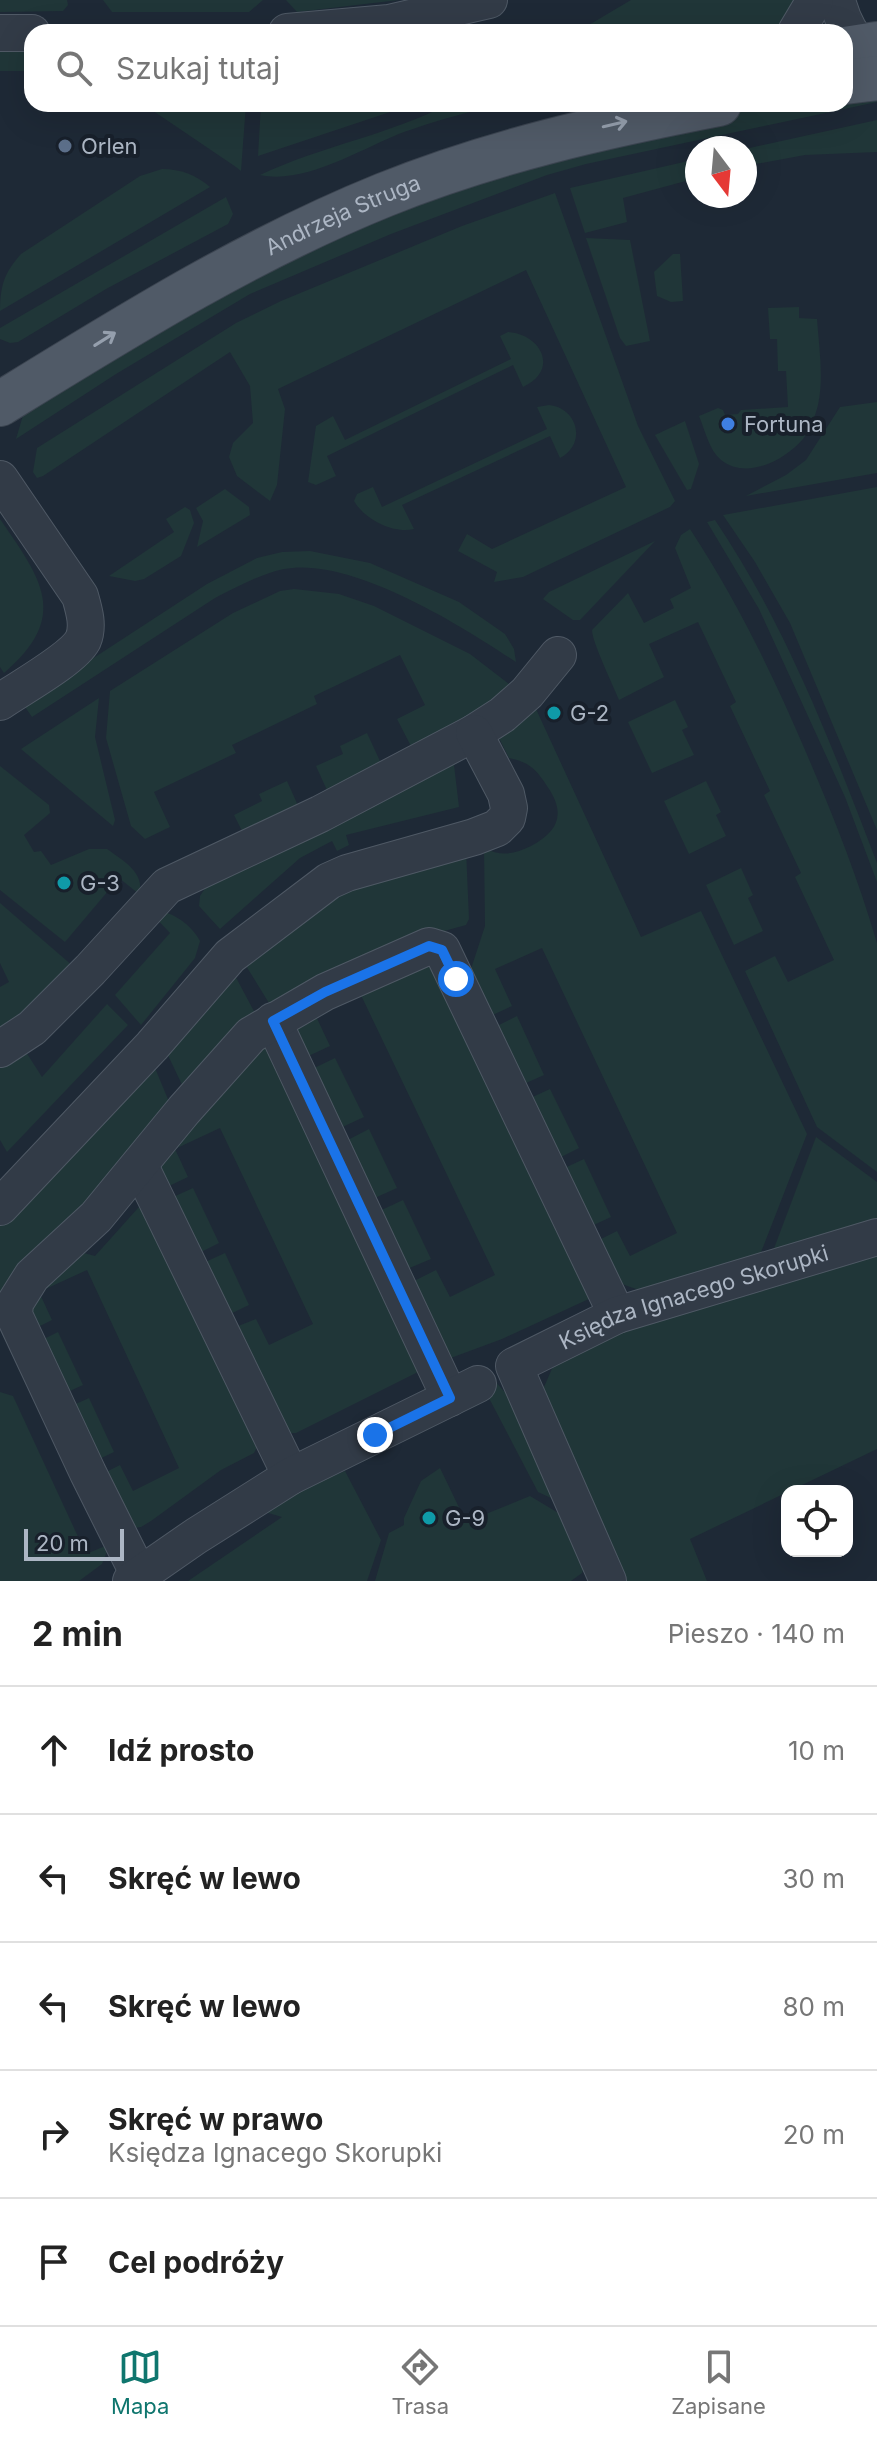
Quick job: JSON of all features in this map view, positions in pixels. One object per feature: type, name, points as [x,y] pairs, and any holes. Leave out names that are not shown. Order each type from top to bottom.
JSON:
[{"type":"main road","name":"Andrzeja Struga","points":[[0,368],[150,278],[280,214],[451,143],[556,112]]},
{"type":"main road","name":"Andrzeja Struga","points":[[0,404],[224,269],[384,195],[442,173],[562,136],[680,112]]},
{"type":"street","points":[[378,24],[489,0]]},
{"type":"street","points":[[801,24],[815,0]]},
{"type":"street","points":[[837,0],[846,24]]},
{"type":"street","points":[[0,33],[24,33]]},
{"type":"street","points":[[853,38],[863,55]]},
{"type":"street","points":[[0,479],[80,596],[86,630],[73,653],[0,702]]},
{"type":"street","points":[[0,1049],[32,1028],[167,886],[306,821],[474,733],[502,715],[527,693],[558,655]]},
{"type":"street","points":[[0,1207],[240,948],[329,881],[497,828],[507,818],[509,808],[506,794],[474,733]]},
{"type":"street","points":[[273,1021],[464,1391],[291,1476],[135,1578],[14,1315],[15,1303],[32,1276],[96,1217],[251,1035],[273,1021],[325,992],[429,946],[442,950],[617,1315]]},
{"type":"street","points":[[140,1166],[291,1476]]},
{"type":"street","name":"Księdza Ignacego Skorupki","points":[[602,1579],[514,1366],[617,1315],[877,1237]]},
{"type":"green space","points":[[0,0],[67,0],[68,5],[63,11],[0,12]]},
{"type":"green space","points":[[103,0],[263,0],[249,12],[112,12]]},
{"type":"green space","points":[[286,0],[399,0],[297,12]]},
{"type":"green space","points":[[631,0],[799,0],[785,24],[590,24]]},
{"type":"green space","points":[[24,50],[24,71],[0,71],[0,51]]},
{"type":"green space","points":[[877,89],[877,102],[853,107],[853,92]]},
{"type":"green space","points":[[155,112],[245,112],[241,171]]},
{"type":"green space","points":[[261,112],[390,112],[258,156]]},
{"type":"green space","points":[[432,112],[471,112],[404,132],[314,170],[277,177],[260,175],[307,156]]},
{"type":"green space","points":[[830,112],[717,136],[685,136],[685,143],[547,175],[391,234],[250,294],[116,374],[16,439],[24,412],[220,289],[427,198],[723,113]]},
{"type":"green space","points":[[877,120],[877,152],[805,155],[757,164],[757,146]]},
{"type":"green space","points":[[685,162],[685,181],[623,198],[627,222],[585,233],[570,188]]},
{"type":"green space","points":[[162,169],[188,174],[210,187],[0,311],[4,280],[21,254],[140,176]]},
{"type":"green space","points":[[555,193],[638,426],[675,501],[670,507],[523,577],[494,582],[497,572],[458,551],[467,534],[492,549],[626,487],[526,270],[278,389],[285,409],[277,485],[270,501],[237,476],[229,457],[233,443],[253,423],[250,386],[230,352],[43,476],[37,478],[33,472],[37,448],[236,323],[281,301],[462,226]]},
{"type":"green space","points":[[226,197],[233,214],[228,224],[106,289],[18,342],[0,339],[0,328]]},
{"type":"green space","points":[[586,238],[630,240],[650,341],[626,346],[620,338]]},
{"type":"green space","points":[[673,254],[680,254],[683,301],[671,302],[657,296],[654,272]]},
{"type":"green space","points":[[799,307],[799,318],[817,319],[821,384],[812,423],[803,439],[775,461],[753,468],[731,466],[713,451],[699,416],[718,408],[725,415],[738,414],[741,410],[788,407],[786,371],[778,371],[777,339],[770,339],[768,308]]},
{"type":"green space","points":[[508,332],[529,339],[542,354],[541,372],[534,380],[523,387],[513,365],[327,456],[336,476],[316,485],[308,482],[316,426],[333,416],[345,440],[511,359],[500,336]]},
{"type":"green space","points":[[877,402],[877,473],[746,496],[786,475],[806,460],[840,407]]},
{"type":"green space","points":[[549,405],[567,413],[576,427],[574,444],[560,458],[550,436],[402,505],[414,529],[381,524],[365,514],[354,501],[357,494],[373,487],[382,507],[547,429],[537,407]]},
{"type":"green space","points":[[685,421],[699,464],[691,489],[687,490],[655,435]]},
{"type":"green space","points":[[877,487],[877,830],[790,623],[755,562],[723,515]]},
{"type":"green space","points":[[225,489],[249,507],[250,515],[197,547],[203,521],[196,508]]},
{"type":"green space","points":[[185,507],[190,510],[194,523],[181,556],[144,579],[135,581],[109,576],[174,532],[166,519]]},
{"type":"green space","points":[[0,519],[37,579],[43,615],[37,633],[25,652],[4,673],[0,667]]},
{"type":"green space","points":[[715,520],[764,601],[806,687],[877,863],[877,882],[845,797],[759,609],[707,522]]},
{"type":"green space","points":[[690,529],[738,609],[792,721],[844,845],[877,943],[877,1172],[817,1127],[745,971],[775,956],[788,982],[834,960],[795,877],[801,873],[764,795],[770,791],[730,706],[736,702],[698,622],[649,644],[664,677],[619,700],[593,636],[592,630],[628,593],[644,623],[674,608],[670,599],[691,588],[675,548],[681,535]]},
{"type":"green space","points":[[655,541],[580,620],[573,620],[543,599],[549,592]]},
{"type":"green space","points":[[310,551],[370,563],[459,602],[505,634],[514,649],[516,662],[437,613],[373,583],[311,568],[284,569],[257,577],[215,598],[32,717],[23,704],[207,584],[257,558],[282,552]]},
{"type":"green space","points":[[294,589],[339,594],[374,606],[470,654],[509,684],[499,702],[416,756],[397,719],[425,705],[400,655],[314,696],[317,704],[232,745],[236,753],[154,792],[170,827],[145,839],[131,826],[106,738],[110,691],[233,613],[280,591]]},
{"type":"green space","points":[[99,698],[95,737],[115,820],[113,826],[21,749]]},
{"type":"green space","points":[[675,700],[688,727],[682,730],[694,755],[652,773],[628,722]]},
{"type":"green space","points":[[536,709],[641,937],[701,911],[807,1134],[758,1260],[649,1291],[627,1286],[613,1277],[593,1243],[617,1231],[630,1256],[677,1233],[542,948],[495,969],[512,1006],[484,1019],[468,978],[485,926],[484,848],[502,853],[525,849],[548,834],[557,820],[553,796],[543,780],[527,764],[509,758],[497,734]]},
{"type":"green space","points":[[367,733],[385,772],[331,799],[316,766],[343,754],[340,746]]},
{"type":"green space","points":[[478,749],[454,765],[459,807],[346,835],[349,845],[337,851],[332,841],[300,858],[220,929],[199,906],[200,896],[208,884]]},
{"type":"green space","points":[[0,766],[49,805],[50,813],[24,835],[34,852],[41,851],[51,865],[89,849],[107,849],[136,873],[139,894],[119,878],[65,942],[0,890]]},
{"type":"green space","points":[[287,781],[300,810],[242,831],[234,815],[262,801],[259,794]]},
{"type":"green space","points":[[706,781],[721,812],[716,815],[726,836],[689,854],[664,801]]},
{"type":"green space","points":[[466,849],[469,919],[466,925],[437,933],[272,1008],[243,961],[311,904]]},
{"type":"green space","points":[[741,868],[753,895],[748,898],[763,931],[734,945],[706,885]]},
{"type":"green space","points":[[0,903],[74,967],[0,1037],[0,987],[9,982],[0,963]]},
{"type":"green space","points":[[167,913],[186,924],[200,941],[195,958],[141,1025],[115,995],[170,933],[152,914]]},
{"type":"green space","points":[[425,955],[591,1298],[502,1339],[448,1359],[408,1284],[436,1270],[450,1297],[495,1275],[359,991],[314,1012],[330,1046],[302,1059],[292,1022]]},
{"type":"green space","points":[[232,970],[257,1017],[186,1093],[164,1047]]},
{"type":"green space","points":[[107,1004],[128,1025],[7,1152],[0,1140],[0,1060],[24,1049],[42,1077]]},
{"type":"green space","points":[[517,1016],[544,1075],[517,1087],[491,1029]]},
{"type":"green space","points":[[261,1036],[422,1370],[296,1433],[289,1433],[233,1328],[256,1319],[269,1345],[313,1324],[220,1128],[175,1149],[188,1177],[167,1187],[158,1167]]},
{"type":"green space","points":[[335,1058],[364,1117],[336,1130],[308,1071]]},
{"type":"green space","points":[[155,1068],[172,1109],[0,1295],[0,1224]]},
{"type":"green space","points":[[550,1089],[579,1148],[553,1161],[524,1101]]},
{"type":"green space","points":[[369,1129],[397,1188],[368,1201],[340,1144]]},
{"type":"green space","points":[[816,1137],[877,1182],[877,1228],[770,1259]]},
{"type":"green space","points":[[584,1159],[611,1217],[585,1229],[558,1171]]},
{"type":"green space","points":[[193,1188],[219,1243],[197,1254],[171,1198]]},
{"type":"green space","points":[[147,1198],[258,1445],[254,1453],[221,1470],[151,1521],[132,1528],[100,1475],[120,1465],[133,1491],[179,1468],[87,1270],[39,1292],[52,1320],[30,1331],[25,1301],[73,1250],[95,1256]]},
{"type":"green space","points":[[403,1200],[431,1259],[400,1272],[373,1214]]},
{"type":"green space","points":[[225,1253],[249,1305],[226,1316],[201,1264]]},
{"type":"green space","points":[[877,1256],[877,1449],[802,1485],[781,1485],[781,1495],[690,1539],[707,1581],[617,1581],[541,1394],[554,1364],[608,1336]]},
{"type":"green space","points":[[58,1332],[83,1385],[61,1395],[36,1343]]},
{"type":"green space","points":[[491,1377],[512,1400],[562,1503],[538,1492],[479,1379]]},
{"type":"green space","points":[[0,1392],[13,1396],[86,1554],[110,1544],[102,1564],[79,1581],[0,1581]]},
{"type":"green space","points":[[89,1398],[114,1452],[93,1462],[67,1408]]},
{"type":"green space","points":[[440,1468],[466,1522],[530,1496],[570,1520],[585,1562],[582,1573],[571,1581],[375,1581],[389,1533],[404,1525],[404,1518],[421,1481]]},
{"type":"green space","points":[[345,1471],[381,1540],[367,1581],[188,1581],[282,1517],[255,1509]]},
{"type":"place","name":"Orlen","points":[[65,146]]},
{"type":"place","name":"Fortuna","points":[[728,424]]},
{"type":"place","name":"G-2","points":[[554,713]]},
{"type":"place","name":"G-3","points":[[64,883]]},
{"type":"place","name":"G-9","points":[[429,1518]]},
{"type":"route","points":[[375,1435],[450,1398],[273,1021],[325,992],[429,946],[442,950],[456,979]]}]
